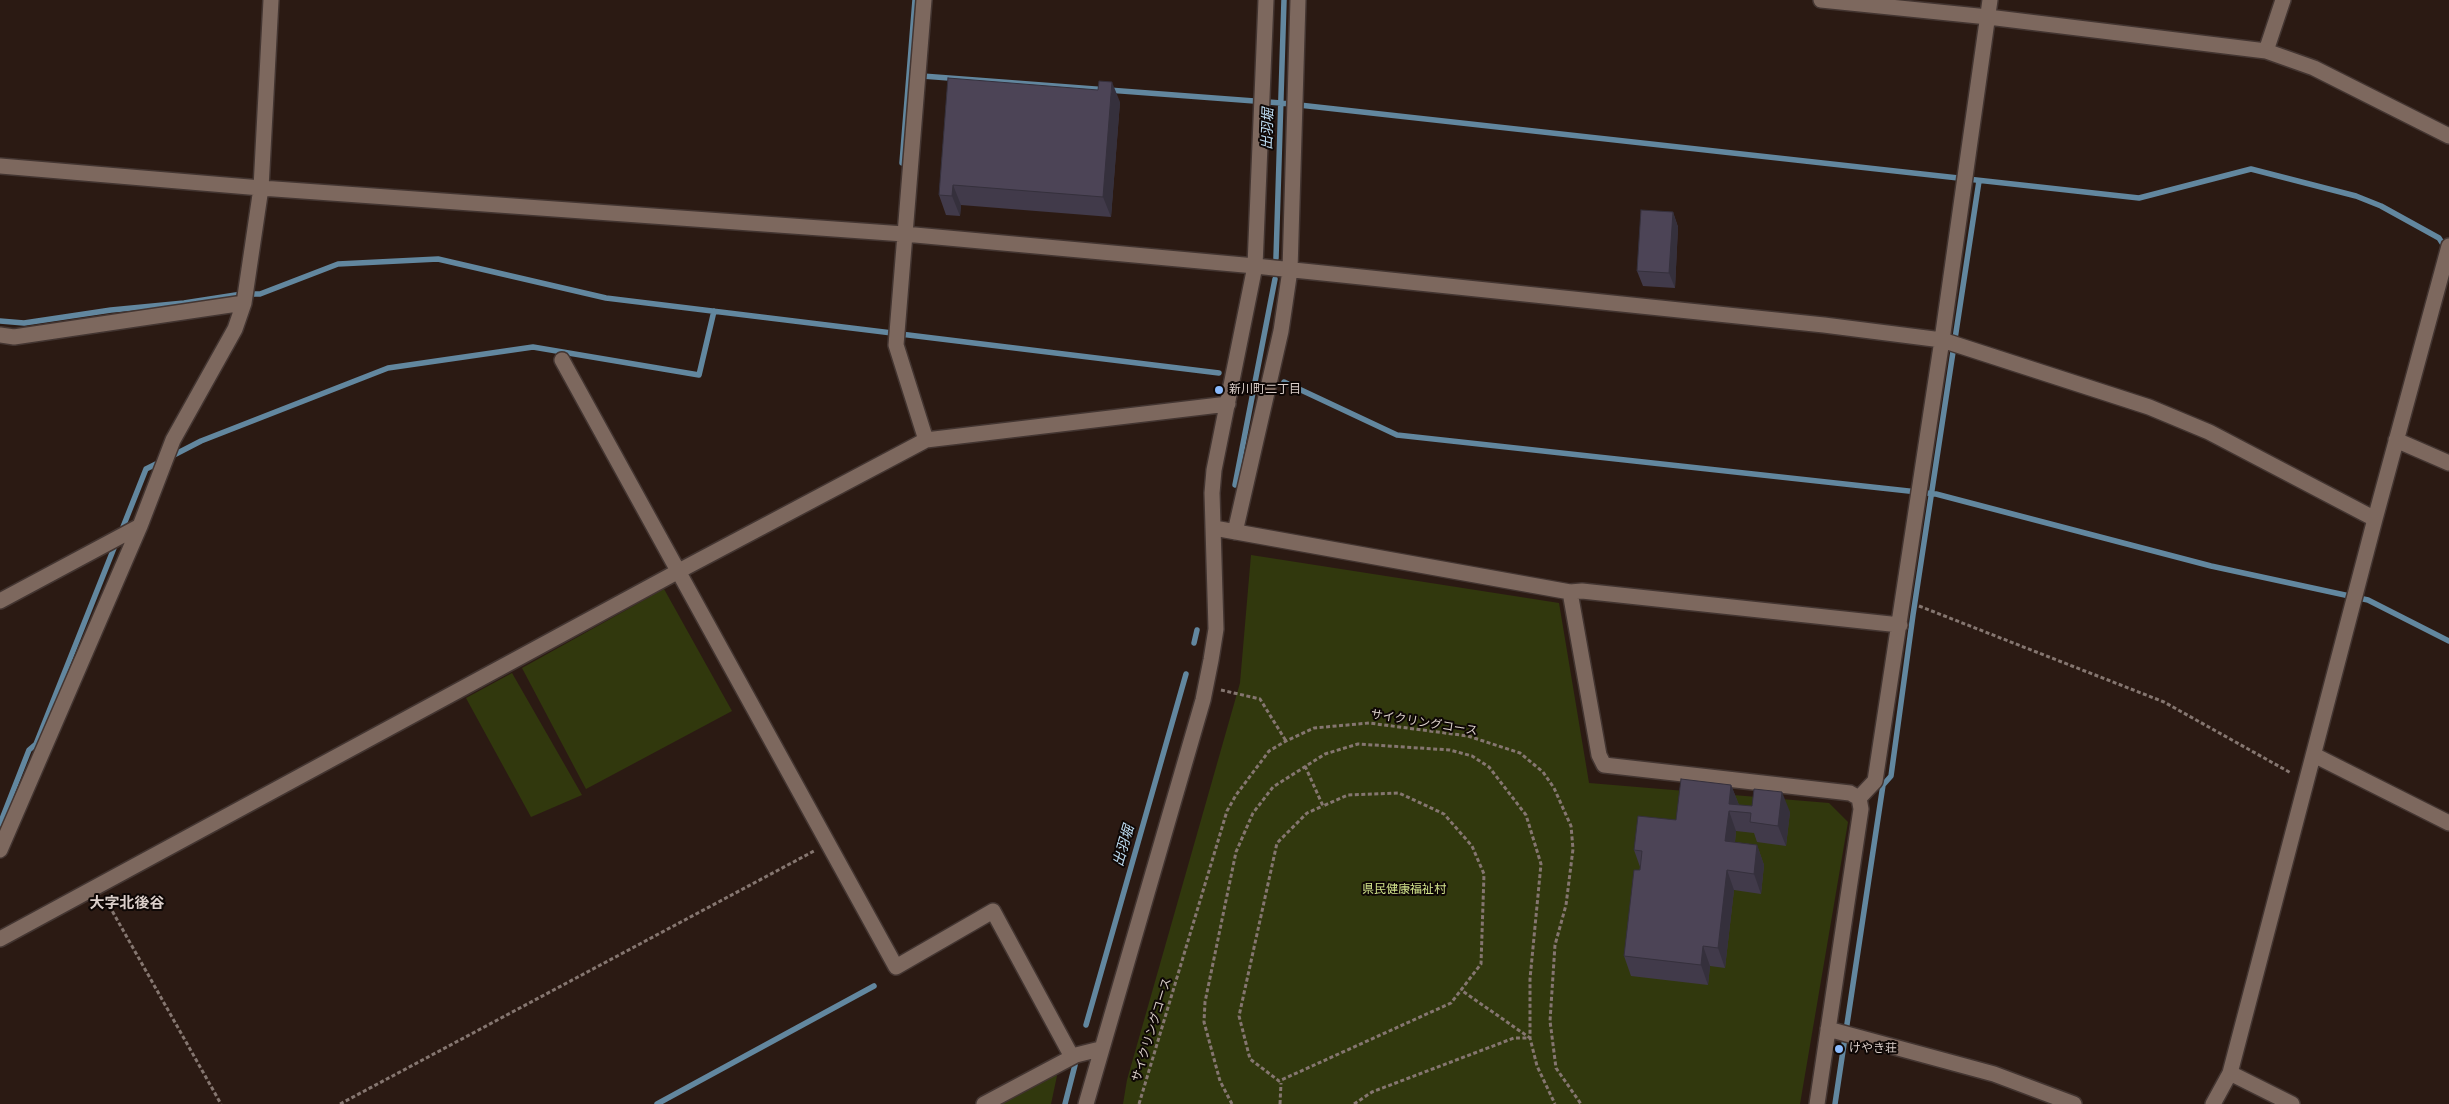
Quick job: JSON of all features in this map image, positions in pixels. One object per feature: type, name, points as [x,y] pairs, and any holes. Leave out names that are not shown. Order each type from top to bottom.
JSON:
[{"type":"street","points":[[0,850],[140,526],[173,440],[235,328],[244,303],[262,188],[271,0]]},
{"type":"street","points":[[924,0],[896,344],[926,440]]},
{"type":"street","points":[[1086,1104],[1100,1049],[1206,684],[1216,629],[1212,493],[1214,470],[1255,266],[1266,0]]},
{"type":"street","points":[[1235,532],[1281,331],[1290,270],[1298,0]]},
{"type":"street","points":[[1822,0],[1988,17],[2266,51],[2314,68],[2449,136]]},
{"type":"street","points":[[1858,798],[1875,781],[1942,340],[1990,0]]},
{"type":"street","points":[[2266,51],[2283,0]]},
{"type":"street","points":[[0,166],[262,188],[904,234],[1255,266],[1824,325],[1942,340],[2149,407],[2210,432],[2375,519]]},
{"type":"street","points":[[2213,1104],[2230,1073],[2288,847],[2307,782],[2375,519],[2449,246]]},
{"type":"street","points":[[0,335],[14,337],[244,303]]},
{"type":"street","points":[[562,360],[896,967],[993,911],[1072,1057]]},
{"type":"street","points":[[0,939],[677,572],[926,440],[1228,404]]},
{"type":"street","points":[[2396,440],[2449,464]]},
{"type":"street","points":[[0,601],[140,526]]},
{"type":"street","points":[[1214,528],[1570,592],[1582,591],[1900,625]]},
{"type":"street","points":[[1570,592],[1599,756],[1604,766],[1850,794],[1858,798],[1861,809],[1817,1104]]},
{"type":"street","points":[[2314,755],[2449,823]]},
{"type":"street","points":[[1828,1029],[1994,1074],[2074,1104]]},
{"type":"street","points":[[984,1104],[1072,1057],[1100,1049]]},
{"type":"street","points":[[2230,1073],[2292,1104]]},
{"type":"path","points":[[1903,601],[1955,619],[2164,702],[2307,782]]},
{"type":"path","points":[[1206,684],[1232,693],[1260,699],[1286,741]]},
{"type":"path","name":"サイクリングコース","points":[[1139,1104],[1227,811],[1269,752],[1286,741],[1314,728],[1369,722],[1468,736],[1520,754],[1545,774],[1571,825],[1573,849],[1566,905],[1555,945],[1551,1005],[1552,1038],[1556,1068],[1581,1104]]},
{"type":"path","points":[[1232,1104],[1220,1081],[1210,1048],[1204,1016],[1205,1002],[1236,852],[1253,812],[1273,788],[1325,754],[1358,744],[1450,750],[1472,756],[1488,767],[1526,815],[1541,864],[1530,979],[1530,1038],[1537,1066],[1555,1104]]},
{"type":"path","points":[[1305,766],[1323,806]]},
{"type":"path","points":[[1399,793],[1444,814],[1472,846],[1484,874],[1481,964],[1451,1002],[1279,1081],[1250,1059],[1239,1016],[1277,843],[1307,813],[1323,806],[1348,795],[1399,793]]},
{"type":"path","points":[[340,1104],[828,844]]},
{"type":"path","points":[[98,887],[221,1104]]},
{"type":"path","points":[[1461,990],[1530,1038]]},
{"type":"path","points":[[1354,1104],[1372,1092],[1514,1038],[1530,1038]]},
{"type":"path","points":[[1280,1104],[1281,1083]]},
{"type":"green space","name":"県民健康福祉村","points":[[1251,555],[1559,603],[1589,783],[1829,803],[1848,822],[1800,1104],[1123,1104],[1127,1080],[1240,683]]},
{"type":"green space","points":[[664,589],[732,711],[586,789],[522,668]]},
{"type":"green space","points":[[512,673],[582,795],[531,817],[466,698]]},
{"type":"green space","points":[[1058,1071],[1051,1104],[996,1104]]},
{"type":"building","points":[[948,78],[1098,90],[1099,81],[1112,82],[1103,197],[953,185],[952,196],[939,195]]},
{"type":"building","points":[[1641,210],[1673,212],[1669,273],[1637,271]]},
{"type":"building","points":[[1681,779],[1731,785],[1729,804],[1752,806],[1754,789],[1782,792],[1778,826],[1750,822],[1751,813],[1729,811],[1725,841],[1757,845],[1754,874],[1727,870],[1718,948],[1703,946],[1701,965],[1624,956],[1634,870],[1640,870],[1642,851],[1634,850],[1638,816],[1676,820]]},
{"type":"waterway","points":[[902,163],[915,0]]},
{"type":"waterway","name":"出羽堀","points":[[1276,258],[1284,0]]},
{"type":"waterway","points":[[909,75],[1281,103],[2139,198],[2251,169],[2356,196],[2381,206],[2439,238],[2446,249]]},
{"type":"waterway","points":[[1835,1104],[1883,785],[1891,776],[1913,615],[1979,181]]},
{"type":"waterway","points":[[0,321],[24,323],[111,310],[184,303],[242,294],[260,294],[338,264],[438,259],[606,298],[1219,373]]},
{"type":"waterway","name":"出羽堀","points":[[1235,485],[1275,279]]},
{"type":"waterway","points":[[170,457],[201,441],[388,368],[533,347],[699,375],[714,311]]},
{"type":"waterway","points":[[1284,382],[1397,435],[1936,494],[2211,566],[2368,600],[2449,641]]},
{"type":"waterway","points":[[121,532],[146,469],[162,461]]},
{"type":"waterway","points":[[0,824],[29,750],[36,744],[116,543]]},
{"type":"waterway","name":"出羽堀","points":[[1194,643],[1197,630]]},
{"type":"waterway","name":"出羽堀","points":[[1086,1025],[1186,674]]},
{"type":"waterway","points":[[657,1104],[874,986]]},
{"type":"waterway","name":"出羽堀","points":[[1065,1104],[1075,1065]]},
{"type":"place","name":"新川町二丁目","points":[[1219,390]]},
{"type":"place","name":"けやき荘","points":[[1839,1049]]},
{"type":"district","name":"大字北後谷","points":[[127,904]]}]
